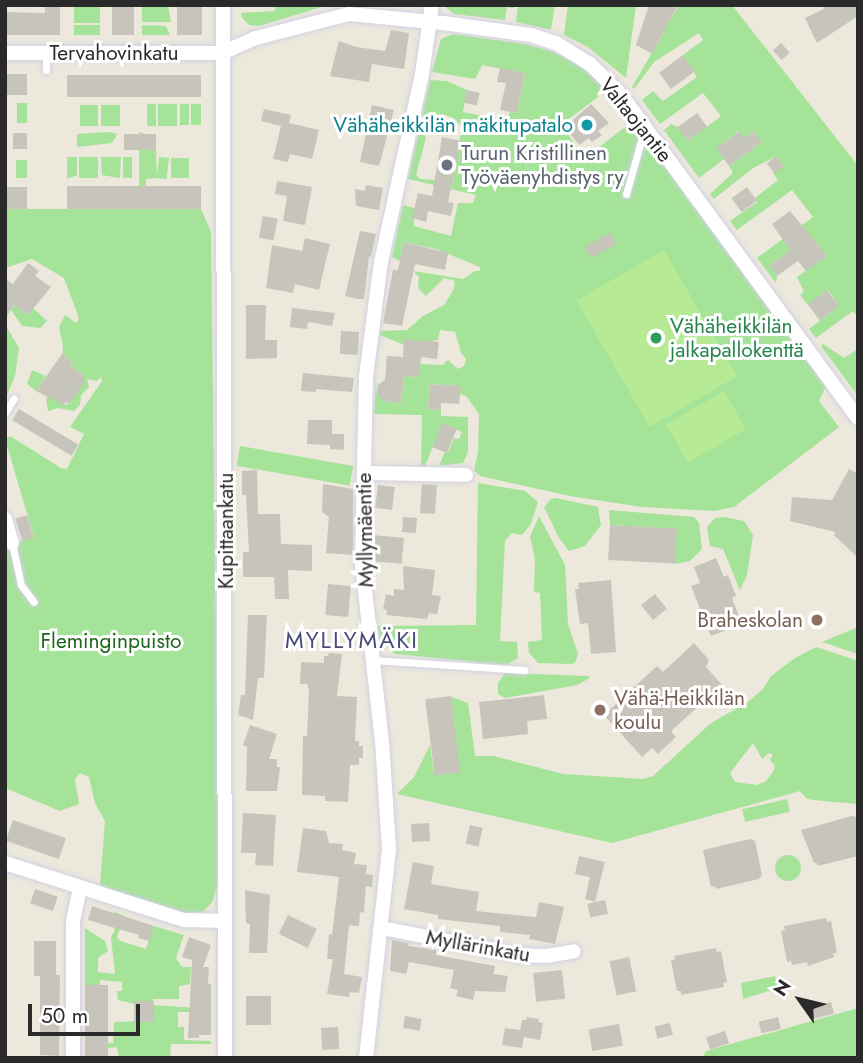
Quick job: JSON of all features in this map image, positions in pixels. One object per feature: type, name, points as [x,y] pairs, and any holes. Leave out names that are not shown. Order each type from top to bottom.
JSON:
[{"type":"street","name":"Kupittaankatu","points":[[223,5],[225,1058]]},
{"type":"street","name":"Myllymäentie","points":[[366,1058],[389,849],[362,563],[371,325],[381,262],[431,22],[432,5]]},
{"type":"street","name":"Valtaojantie","points":[[222,53],[256,38],[349,14],[531,35],[556,43],[590,64],[609,82],[858,418]]},
{"type":"street","name":"Tervahovinkatu","points":[[5,53],[222,53]]},
{"type":"street","points":[[364,472],[466,475]]},
{"type":"street","points":[[5,519],[12,543]]},
{"type":"street","points":[[5,863],[184,920],[225,921]]},
{"type":"street","points":[[73,1058],[73,919],[80,888]]},
{"type":"street","name":"Myllärinkatu","points":[[382,928],[519,956],[547,956],[574,951]]},
{"type":"lane","points":[[46,53],[46,70]]},
{"type":"lane","points":[[626,194],[645,128]]},
{"type":"lane","points":[[5,413],[14,398]]},
{"type":"lane","points":[[12,543],[21,585],[34,602]]},
{"type":"lane","points":[[373,660],[524,670]]},
{"type":"green space","points":[[74,5],[100,5],[100,23],[74,23]]},
{"type":"green space","points":[[168,5],[171,22],[142,22],[142,7]]},
{"type":"green space","points":[[275,5],[322,7],[259,26],[249,25],[242,18],[241,13],[275,11]]},
{"type":"green space","points":[[443,5],[515,5],[514,8],[507,7],[505,20],[454,14]]},
{"type":"green space","points":[[518,5],[555,5],[551,30],[516,22]]},
{"type":"green space","points":[[568,5],[636,5],[626,78],[588,47],[564,35]]},
{"type":"green space","points":[[679,5],[732,5],[858,166],[858,317],[853,311],[816,338],[809,329],[839,306],[828,290],[808,305],[800,295],[804,292],[797,277],[826,256],[816,242],[795,257],[779,259],[770,265],[777,276],[776,283],[757,258],[813,217],[792,190],[737,230],[730,221],[757,202],[755,198],[778,180],[773,173],[783,166],[777,156],[753,168],[714,199],[710,194],[733,173],[729,166],[762,142],[754,131],[745,138],[739,131],[717,148],[724,159],[699,178],[664,130],[671,124],[678,127],[689,140],[721,116],[703,93],[660,124],[642,100],[653,91],[663,101],[697,77],[683,55],[703,40],[699,33],[654,62],[634,89],[632,87],[663,34],[669,16],[672,17]]},
{"type":"green space","points":[[74,25],[100,25],[100,35],[74,35]]},
{"type":"green space","points":[[142,25],[166,26],[170,35],[142,35]]},
{"type":"green space","points":[[453,34],[526,44],[551,51],[581,66],[602,83],[598,97],[561,125],[585,158],[633,121],[826,386],[819,401],[839,427],[734,507],[714,511],[642,507],[570,496],[480,476],[474,470],[478,452],[479,414],[466,396],[460,394],[460,386],[430,384],[428,409],[441,410],[441,416],[468,417],[468,452],[463,463],[439,466],[454,438],[459,439],[462,432],[450,427],[447,434],[439,431],[425,466],[421,466],[422,415],[374,414],[376,378],[377,396],[381,397],[381,401],[401,403],[404,376],[417,377],[420,364],[443,365],[448,360],[458,369],[464,366],[466,359],[461,353],[455,332],[440,330],[438,340],[404,345],[380,335],[381,331],[407,330],[423,316],[444,305],[453,291],[455,281],[444,278],[426,296],[418,288],[419,277],[413,271],[463,279],[475,271],[480,271],[480,267],[436,249],[404,242],[400,261],[392,257],[403,205],[414,208],[414,226],[451,236],[458,203],[473,203],[476,195],[408,179],[420,125],[426,138],[416,175],[420,179],[453,181],[462,127],[454,118],[442,114],[422,116],[430,80],[447,81],[467,90],[463,112],[507,121],[510,112],[517,113],[525,74],[482,65],[475,79],[432,72],[441,39]]},
{"type":"green space","points":[[17,103],[27,103],[27,123],[17,123]]},
{"type":"green space","points":[[147,104],[156,104],[156,126],[147,126]]},
{"type":"green space","points":[[158,104],[177,104],[177,126],[158,126]]},
{"type":"green space","points":[[180,104],[189,104],[189,125],[180,125]]},
{"type":"green space","points":[[191,104],[201,104],[201,125],[191,125]]},
{"type":"green space","points":[[80,105],[98,105],[98,126],[80,126]]},
{"type":"green space","points":[[101,105],[120,105],[120,126],[101,126]]},
{"type":"green space","name":"Fleminginpuisto","points":[[139,132],[146,134],[146,149],[156,150],[157,178],[146,179],[146,209],[201,209],[211,232],[219,883],[212,902],[203,912],[182,913],[100,886],[105,821],[95,803],[89,777],[80,773],[75,779],[79,804],[60,811],[5,788],[5,546],[34,537],[5,439],[10,436],[61,468],[67,469],[84,434],[70,427],[102,381],[101,377],[97,381],[87,379],[89,387],[81,395],[80,405],[74,411],[58,408],[48,411],[46,399],[49,395],[63,405],[69,404],[84,375],[70,365],[72,361],[62,354],[59,327],[65,315],[76,323],[79,318],[64,278],[32,259],[5,268],[5,209],[139,209]]},
{"type":"green space","points":[[77,134],[117,134],[112,143],[77,147]]},
{"type":"green space","points":[[67,157],[77,157],[77,175],[67,179]]},
{"type":"green space","points":[[79,157],[98,157],[98,178],[79,178]]},
{"type":"green space","points":[[101,157],[121,157],[120,178],[102,175]]},
{"type":"green space","points":[[123,157],[132,157],[132,178],[123,178]]},
{"type":"green space","points":[[159,157],[169,158],[167,179],[157,178]]},
{"type":"green space","points":[[171,158],[189,158],[189,178],[171,178]]},
{"type":"green space","points":[[16,160],[27,160],[27,178],[16,178]]},
{"type":"green space","name":"Vähäheikkilän jalkapallokenttä","points":[[664,250],[737,376],[650,427],[577,300]]},
{"type":"green space","points":[[14,305],[28,315],[33,308],[47,321],[40,328],[22,326],[11,310]]},
{"type":"green space","points":[[5,324],[19,348],[15,376],[5,400]]},
{"type":"green space","points":[[823,344],[844,358],[858,349],[858,396],[821,346]]},
{"type":"green space","points":[[32,370],[46,376],[36,391],[27,384]]},
{"type":"green space","points":[[724,391],[746,429],[688,463],[666,424]]},
{"type":"green space","points":[[240,446],[353,466],[350,486],[237,466]]},
{"type":"green space","points":[[478,483],[525,491],[538,502],[531,524],[522,535],[512,533],[505,540],[500,641],[517,642],[518,658],[507,665],[395,654],[380,640],[378,626],[476,625]]},
{"type":"green space","points":[[551,499],[598,507],[601,525],[585,546],[569,551],[559,538],[544,507]]},
{"type":"green space","points":[[609,510],[694,517],[699,523],[702,549],[690,561],[674,564],[676,529],[610,525]]},
{"type":"green space","points":[[539,516],[565,565],[568,624],[578,654],[575,663],[571,664],[538,663],[529,653],[528,642],[542,640],[540,593],[534,592],[535,559],[530,537]]},
{"type":"green space","points":[[715,518],[744,521],[753,535],[747,575],[740,590],[723,549],[710,546],[707,527]]},
{"type":"green space","points":[[858,627],[858,654],[822,642]]},
{"type":"green space","points":[[816,647],[858,661],[858,804],[813,800],[806,798],[800,791],[612,843],[397,794],[414,777],[430,745],[434,774],[459,771],[451,697],[468,703],[475,756],[494,756],[563,774],[643,779],[653,776],[711,723],[748,702],[763,689],[771,676],[795,658]],"holes":[[[753,743],[762,759],[769,753],[773,755],[770,760],[775,766],[766,781],[757,785],[735,782],[730,773]]]},
{"type":"green space","points":[[505,673],[590,678],[577,685],[505,698],[498,694],[498,683]]},
{"type":"green space","points":[[787,799],[790,812],[745,822],[742,809]]},
{"type":"green space","points":[[788,855],[797,859],[801,868],[797,877],[788,881],[779,877],[775,868],[779,859]]},
{"type":"green space","points":[[114,912],[125,916],[117,937],[120,941],[146,949],[154,926],[184,935],[176,958],[182,967],[191,967],[190,984],[179,986],[179,999],[153,999],[153,1005],[211,1009],[211,1012],[178,1012],[178,1027],[184,1027],[184,1040],[211,1041],[211,1044],[171,1044],[170,1058],[119,1058],[117,1047],[108,1048],[108,1051],[85,1051],[85,1042],[113,1043],[114,1022],[148,1021],[148,1001],[135,1001],[134,1004],[118,1000],[117,991],[122,991],[122,982],[100,980],[100,985],[85,985],[85,928],[105,941],[108,951],[98,958],[98,972],[115,974],[111,937],[115,930],[111,922]]},
{"type":"green space","points":[[775,976],[778,988],[743,999],[741,983]]},
{"type":"green space","points":[[858,1008],[858,1058],[702,1058],[706,1051]]},
{"type":"building","points":[[45,5],[60,5],[60,35],[5,35],[5,12],[45,13]]},
{"type":"building","points":[[112,5],[134,5],[134,35],[112,35]]},
{"type":"building","points":[[177,5],[202,5],[202,35],[177,35]]},
{"type":"building","points":[[649,5],[678,5],[652,54],[636,45]]},
{"type":"building","points":[[823,5],[858,5],[858,16],[817,43],[805,18],[824,9]]},
{"type":"building","points":[[391,30],[409,33],[404,69],[372,64],[369,82],[330,76],[339,41],[356,47],[385,51]]},
{"type":"building","points":[[781,43],[790,53],[782,60],[773,50]]},
{"type":"building","points":[[683,55],[695,71],[671,89],[659,73]]},
{"type":"building","points":[[500,68],[525,73],[517,113],[500,110],[506,83],[497,82]]},
{"type":"building","points":[[5,74],[27,74],[27,95],[5,95]]},
{"type":"building","points":[[67,75],[201,75],[201,97],[67,97]]},
{"type":"building","points":[[467,90],[480,93],[477,106],[464,103]]},
{"type":"building","name":"Vähäheikkilän mäkitupatalo","points":[[591,104],[609,123],[598,131],[602,135],[592,142],[589,138],[579,145],[565,127]]},
{"type":"building","points":[[372,105],[394,110],[379,166],[360,162]]},
{"type":"building","points":[[264,109],[291,115],[289,123],[319,130],[312,159],[290,154],[288,162],[273,159],[281,126],[261,121]]},
{"type":"building","points":[[697,113],[707,127],[688,141],[678,127]]},
{"type":"building","points":[[740,131],[745,138],[754,131],[762,142],[729,166],[716,148]]},
{"type":"building","points":[[13,133],[27,133],[27,149],[13,149]]},
{"type":"building","points":[[124,134],[156,134],[156,150],[124,150]]},
{"type":"building","points":[[442,137],[461,141],[448,202],[454,203],[451,216],[428,211],[426,222],[412,218],[418,193],[432,196]]},
{"type":"building","points":[[776,156],[784,166],[775,174],[767,164]]},
{"type":"building","points":[[277,181],[312,187],[305,225],[283,221],[287,196],[275,194]]},
{"type":"building","points":[[366,185],[383,188],[379,210],[356,206],[355,189],[365,191]]},
{"type":"building","points":[[67,186],[201,186],[201,209],[67,209]]},
{"type":"building","points":[[5,187],[27,187],[27,209],[5,209]]},
{"type":"building","points":[[747,187],[757,201],[742,212],[732,198]]},
{"type":"building","points":[[790,211],[827,256],[806,271],[798,261],[777,276],[770,266],[790,250],[772,224]]},
{"type":"building","points":[[263,216],[278,219],[274,240],[259,238]]},
{"type":"building","points":[[360,231],[376,234],[371,257],[369,256],[364,299],[345,296]]},
{"type":"building","points":[[610,233],[616,244],[591,258],[585,247]]},
{"type":"building","points":[[305,238],[330,244],[319,290],[295,284],[293,293],[266,288],[272,245],[302,251]]},
{"type":"building","points":[[404,242],[448,253],[445,270],[415,264],[402,326],[383,323],[393,270],[398,270]]},
{"type":"building","points":[[28,263],[39,271],[35,276],[51,287],[28,315],[14,305],[5,319],[5,279],[13,284]]},
{"type":"building","points":[[827,290],[839,306],[820,320],[808,304]]},
{"type":"building","points":[[246,305],[266,305],[265,340],[277,340],[277,358],[246,359]]},
{"type":"building","points":[[292,308],[335,313],[332,326],[308,322],[307,329],[290,327]]},
{"type":"building","points":[[341,331],[359,332],[358,355],[340,354]]},
{"type":"building","points":[[404,339],[439,342],[437,359],[421,357],[419,377],[404,376],[401,403],[381,401],[381,397],[377,397],[378,385],[385,380],[387,356],[403,357]]},
{"type":"building","points":[[62,354],[72,361],[70,365],[85,376],[82,379],[85,381],[69,404],[66,402],[64,405],[36,391]]},
{"type":"building","points":[[303,373],[354,378],[352,392],[316,389],[316,392],[301,391]]},
{"type":"building","points":[[430,384],[461,386],[459,404],[441,403],[441,410],[428,409]]},
{"type":"building","points":[[19,409],[78,445],[71,456],[12,420]]},
{"type":"building","points":[[308,420],[332,420],[332,434],[344,434],[344,450],[330,449],[330,445],[307,444]]},
{"type":"building","points":[[442,423],[457,429],[447,453],[432,447]]},
{"type":"building","points":[[849,469],[858,474],[858,558],[834,535],[835,532],[790,521],[792,497],[832,500]]},
{"type":"building","points":[[257,470],[258,514],[280,514],[281,544],[312,545],[312,571],[288,570],[289,599],[275,599],[274,577],[243,577],[243,552],[249,552],[242,471]]},
{"type":"building","points":[[323,484],[353,489],[353,555],[326,553],[329,517],[322,512]]},
{"type":"building","points":[[422,484],[437,485],[435,514],[420,513]]},
{"type":"building","points":[[378,485],[395,487],[392,510],[375,508]]},
{"type":"building","points":[[27,515],[34,538],[23,541],[16,519]]},
{"type":"building","points":[[403,517],[417,518],[416,533],[402,532]]},
{"type":"building","points":[[610,525],[677,529],[675,563],[608,560]]},
{"type":"building","points":[[372,535],[404,538],[402,564],[370,561]]},
{"type":"building","points":[[716,558],[724,577],[728,575],[736,596],[732,598],[742,624],[711,636],[691,586],[700,583],[694,567]]},
{"type":"building","points":[[403,566],[435,570],[432,595],[441,596],[437,614],[429,613],[427,619],[386,615],[387,610],[383,609],[386,594],[394,596],[394,589],[404,590]]},
{"type":"building","points":[[611,580],[616,652],[591,654],[588,623],[580,624],[575,589],[579,589],[578,583]]},
{"type":"building","points":[[328,584],[351,586],[348,617],[325,615]]},
{"type":"building","points":[[655,594],[667,609],[653,620],[641,605]]},
{"type":"building","points":[[248,615],[267,615],[264,678],[258,678],[253,720],[238,715],[241,695],[245,695]]},
{"type":"building","points":[[694,643],[709,660],[706,667],[722,685],[671,731],[676,737],[658,754],[652,748],[642,757],[604,715],[657,666],[663,672]]},
{"type":"building","points":[[329,653],[342,654],[337,696],[357,697],[355,741],[359,741],[359,746],[363,746],[363,758],[359,758],[359,765],[350,765],[348,802],[325,801],[325,796],[302,795],[303,736],[307,736],[309,690],[307,684],[300,684],[301,662],[324,663],[324,656]]},
{"type":"building","points":[[544,695],[547,719],[527,721],[528,734],[483,739],[479,702]]},
{"type":"building","points":[[451,696],[460,772],[435,776],[425,699]]},
{"type":"building","points":[[250,725],[277,734],[269,759],[277,759],[277,767],[280,767],[277,791],[246,791],[247,747],[243,745]]},
{"type":"building","points":[[243,813],[276,815],[273,866],[255,865],[256,853],[241,853]]},
{"type":"building","points":[[852,816],[858,817],[858,856],[818,866],[814,863],[801,830]]},
{"type":"building","points":[[13,820],[66,838],[59,859],[6,841]]},
{"type":"building","points":[[429,823],[430,841],[412,842],[411,824]]},
{"type":"building","points":[[470,825],[483,828],[478,846],[466,844]]},
{"type":"building","points":[[303,828],[326,831],[329,843],[343,844],[342,850],[356,853],[354,864],[367,865],[366,874],[373,875],[372,887],[366,886],[364,913],[360,912],[359,926],[349,925],[344,974],[362,977],[359,993],[350,992],[349,997],[327,994],[333,959],[327,959],[329,934],[332,935],[339,877],[297,872]]},
{"type":"building","points":[[750,839],[755,841],[762,875],[759,879],[716,889],[715,886],[711,887],[703,850]]},
{"type":"building","points":[[579,856],[605,862],[595,902],[585,899],[590,877],[575,874]]},
{"type":"building","points":[[413,862],[434,866],[431,884],[479,892],[476,911],[536,917],[539,902],[564,907],[555,944],[529,939],[530,935],[500,932],[500,926],[438,919],[438,915],[404,909]]},
{"type":"building","points":[[35,889],[58,897],[53,911],[30,903]]},
{"type":"building","points":[[245,890],[270,895],[267,953],[249,953],[250,924],[246,923]]},
{"type":"building","points":[[605,900],[608,914],[590,917],[587,904]]},
{"type":"building","points":[[92,906],[154,926],[149,941],[138,938],[139,935],[88,920]]},
{"type":"building","points":[[288,915],[317,929],[308,948],[279,934]]},
{"type":"building","points":[[826,918],[827,922],[831,921],[837,953],[833,953],[834,957],[808,966],[807,962],[792,965],[791,961],[787,962],[781,931],[785,930],[784,926]]},
{"type":"building","points":[[189,937],[211,945],[203,967],[209,967],[208,984],[211,984],[211,1035],[199,1035],[199,1038],[188,1038],[192,960],[182,957]]},
{"type":"building","points":[[392,940],[409,943],[408,946],[436,950],[436,955],[495,966],[493,974],[508,976],[505,992],[475,991],[473,1000],[456,996],[458,990],[450,988],[454,970],[409,962],[406,974],[390,971]]},
{"type":"building","points":[[34,941],[56,941],[56,975],[60,975],[59,1056],[40,1055],[40,976],[34,976]]},
{"type":"building","points":[[716,948],[717,952],[721,951],[727,982],[723,983],[724,987],[681,995],[681,991],[677,991],[671,960],[675,960],[674,956]]},
{"type":"building","points":[[629,957],[636,991],[617,995],[609,961]]},
{"type":"building","points":[[562,970],[565,999],[536,1002],[533,973]]},
{"type":"building","points":[[85,985],[108,985],[108,1058],[85,1058]]},
{"type":"building","points":[[246,996],[271,996],[271,1025],[246,1025]]},
{"type":"building","points":[[134,1001],[154,1001],[154,1022],[134,1022]]},
{"type":"building","points":[[831,1002],[834,1014],[814,1019],[811,1007]]},
{"type":"building","points":[[405,1016],[422,1019],[420,1031],[403,1028]]},
{"type":"building","points":[[527,1017],[539,1019],[538,1022],[543,1023],[540,1040],[524,1037],[522,1048],[502,1045],[505,1028],[520,1030],[522,1020]]},
{"type":"building","points":[[778,1017],[781,1029],[761,1033],[759,1022]]},
{"type":"building","points":[[670,1023],[673,1035],[657,1039],[654,1027]]},
{"type":"building","points":[[619,1024],[623,1046],[592,1051],[588,1029]]},
{"type":"building","points":[[338,1027],[339,1049],[322,1050],[321,1028]]},
{"type":"building","points":[[725,1031],[729,1043],[710,1050],[706,1037]]},
{"type":"place","name":"Vähäheikkilän mäkitupatalo","points":[[587,125]]},
{"type":"place","name":"Turun Kristillinen Työväenyhdistys ry","points":[[447,165]]},
{"type":"place","name":"Vähäheikkilän jalkapallokenttä","points":[[656,338]]},
{"type":"place","name":"Braheskolan","points":[[817,620]]},
{"type":"place","name":"Vähä-Heikkilän koulu","points":[[600,710]]},
{"type":"district","name":"MYLLYMÄKI","points":[[352,640]]}]
